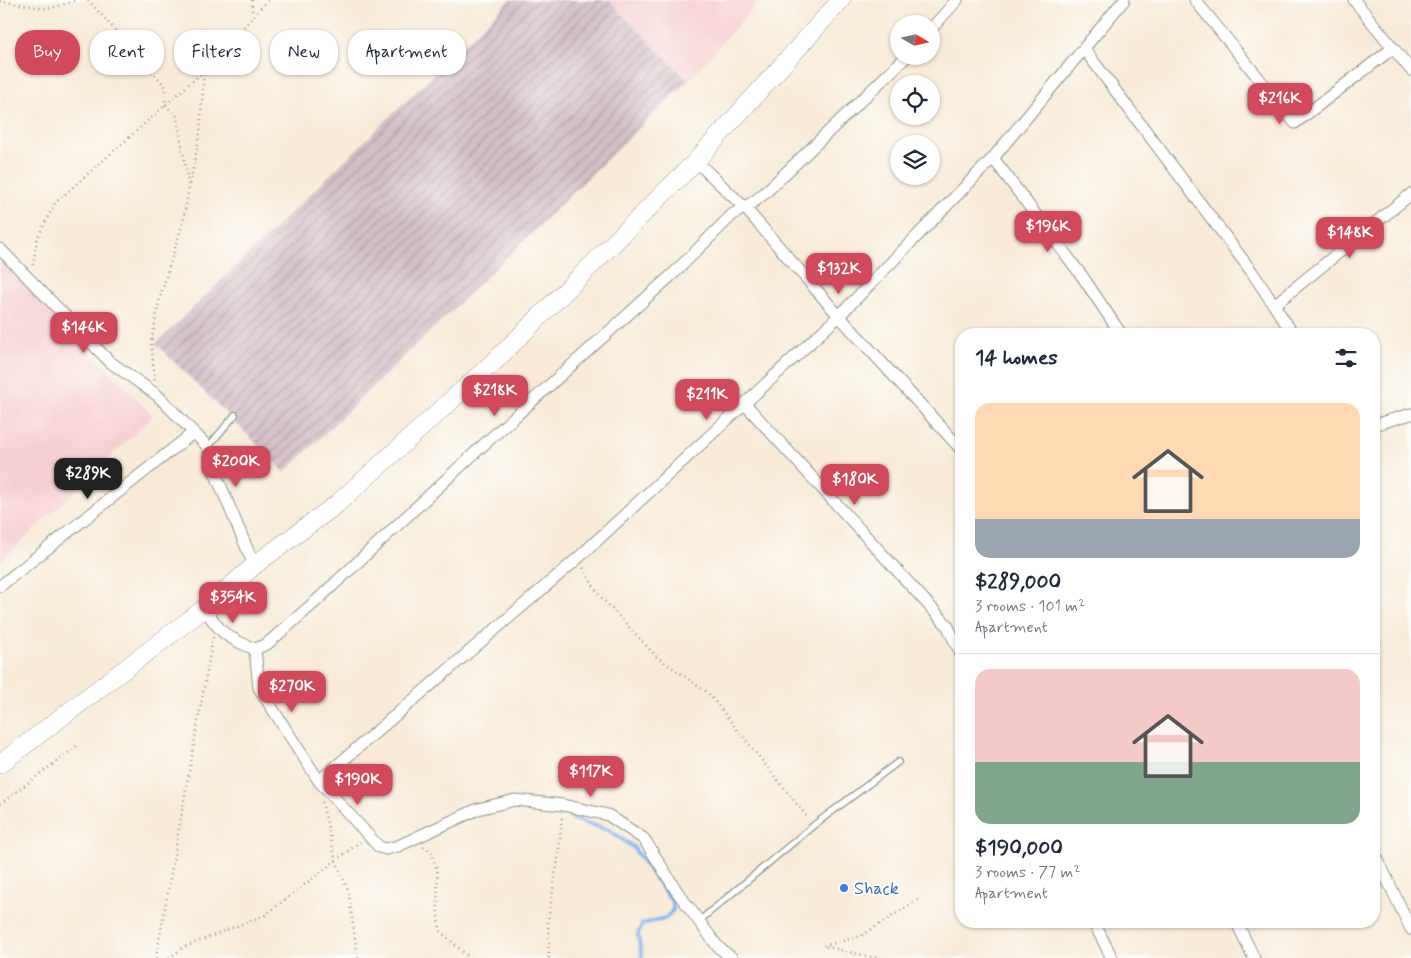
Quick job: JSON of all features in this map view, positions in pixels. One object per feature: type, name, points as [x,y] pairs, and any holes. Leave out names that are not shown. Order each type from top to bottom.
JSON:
[{"type":"main road","points":[[0,764],[204,608],[256,564],[337,504],[497,359],[696,161],[841,0]]},
{"type":"street","points":[[940,19],[957,0]]},
{"type":"street","points":[[319,781],[577,559],[840,316],[994,158],[1124,0]]},
{"type":"street","points":[[1196,0],[1295,123],[1393,48]]},
{"type":"street","points":[[1354,0],[1411,70]]},
{"type":"street","points":[[1084,49],[1252,272],[1289,328]]},
{"type":"street","points":[[204,608],[215,626],[232,640],[255,649],[267,644],[675,272],[732,215],[745,208],[766,191],[898,65]]},
{"type":"street","points":[[994,158],[1082,276],[1117,328]]},
{"type":"street","points":[[696,161],[745,208],[955,442]]},
{"type":"street","points":[[1274,305],[1411,194]]},
{"type":"street","points":[[0,249],[110,362],[157,395],[193,434],[208,447],[214,470],[251,558],[256,564]]},
{"type":"street","points":[[744,404],[947,625],[955,642]]},
{"type":"street","points":[[1380,423],[1411,414]]},
{"type":"street","points":[[0,586],[193,434]]},
{"type":"street","points":[[255,649],[259,688],[319,781],[367,837],[379,848],[386,849],[478,809],[515,800],[563,805],[608,815],[644,839],[718,948],[732,958]]},
{"type":"street","points":[[1380,864],[1411,929]]},
{"type":"street","points":[[1097,928],[1112,958]]},
{"type":"street","points":[[1239,928],[1254,958]]},
{"type":"lane","points":[[208,447],[235,415]]},
{"type":"lane","points":[[699,921],[814,825],[898,762]]},
{"type":"path","points":[[0,1],[48,9],[78,0]]},
{"type":"path","points":[[88,0],[166,87],[165,105]]},
{"type":"path","points":[[252,0],[252,16]]},
{"type":"path","points":[[240,30],[268,0]]},
{"type":"path","points":[[31,279],[37,239],[55,203],[199,75]]},
{"type":"path","points":[[157,395],[151,344],[160,297],[183,222],[200,132],[204,75]]},
{"type":"path","points":[[165,105],[177,116],[189,188]]},
{"type":"path","points":[[577,559],[599,595],[657,657],[708,693],[814,825]]},
{"type":"path","points":[[156,958],[215,626]]},
{"type":"path","points":[[0,804],[77,746]]},
{"type":"path","points":[[319,781],[336,861],[348,890],[358,958]]},
{"type":"path","points":[[549,958],[548,920],[558,859],[563,805]]},
{"type":"path","points":[[169,958],[184,947],[265,915],[367,837]]},
{"type":"path","points":[[421,846],[431,851],[437,870],[438,918],[441,932],[470,958]]},
{"type":"path","points":[[876,958],[823,946],[861,936],[919,899]]},
{"type":"shaded area","points":[[510,0],[609,0],[688,81],[285,472],[156,344],[433,75],[466,75],[466,43]]},
{"type":"shaded area","points":[[609,0],[760,0],[688,81]]},
{"type":"shaded area","points":[[0,259],[153,416],[0,562]]},
{"type":"waterway","points":[[572,819],[609,830],[633,847],[673,903],[673,910],[666,918],[642,924],[638,935],[642,958]]},
{"type":"place","name":"Shack","points":[[844,888]]}]
